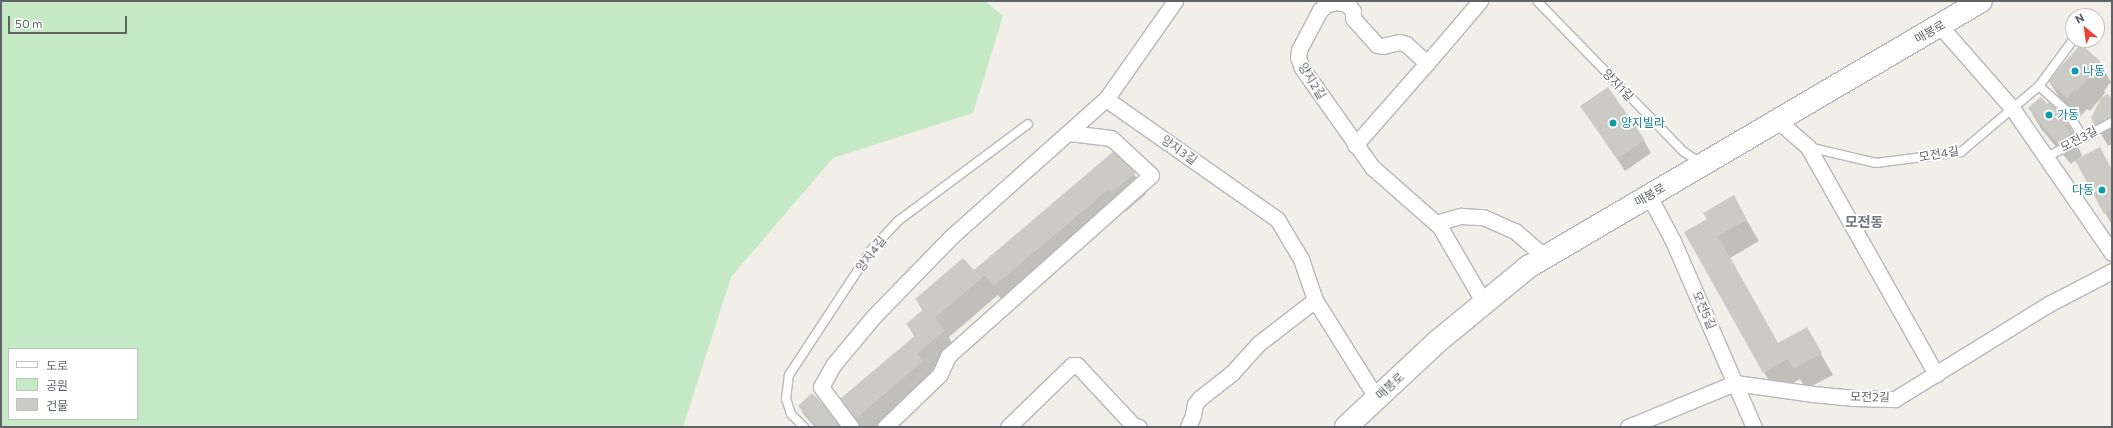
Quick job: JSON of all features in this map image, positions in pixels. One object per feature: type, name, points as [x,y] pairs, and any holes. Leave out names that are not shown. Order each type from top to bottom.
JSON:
[{"type":"street","points":[[851,427],[821,387],[834,364],[874,316],[952,236],[1106,99],[1175,1]]},
{"type":"street","points":[[1355,145],[1480,1]]},
{"type":"street","name":"매봉로","points":[[1346,427],[1438,341],[1528,267],[1982,1]]},
{"type":"street","name":"양지2길","points":[[1427,63],[1406,44],[1399,42],[1382,46],[1377,45],[1353,18],[1353,11],[1349,6],[1343,3],[1334,2],[1326,5],[1320,10],[1299,50],[1298,57],[1302,68],[1372,167],[1440,227],[1484,303]]},
{"type":"street","points":[[1940,26],[2012,108],[2112,253]]},
{"type":"street","name":"양지3길","points":[[1106,99],[1277,219],[1301,259],[1315,300],[1377,399]]},
{"type":"street","points":[[1777,120],[1808,147],[1936,374]]},
{"type":"street","points":[[885,427],[940,374],[948,356],[1151,175],[1111,138],[1069,133]]},
{"type":"street","name":"모전5길","points":[[1649,196],[1673,241],[1754,427]]},
{"type":"street","points":[[1436,223],[1461,216],[1483,217],[1515,231],[1545,258]]},
{"type":"street","name":"모전2길","points":[[1628,427],[1735,383],[1847,397],[1895,399],[2050,304],[2110,276]]},
{"type":"street","points":[[1188,427],[1193,415],[1195,404],[1200,398],[1232,373],[1258,344],[1315,300]]},
{"type":"street","points":[[1015,425],[1068,368],[1072,365],[1077,365],[1133,425],[1139,427]]},
{"type":"lane","name":"양지1길","points":[[1537,1],[1684,152],[1703,164]]},
{"type":"lane","name":"모전4길","points":[[1808,147],[1876,163],[1957,154],[1964,150],[2038,86],[2067,48]]},
{"type":"lane","points":[[2038,86],[2066,111],[2083,138]]},
{"type":"lane","name":"양지4길","points":[[804,427],[791,414],[786,399],[789,375],[871,250],[898,221],[1028,124]]},
{"type":"lane","name":"모전3길","points":[[2047,157],[2111,124]]},
{"type":"green space","points":[[1,1],[985,1],[1003,16],[973,113],[833,158],[731,277],[683,427],[1,427]]},
{"type":"building","name":"나동","points":[[2077,48],[2085,48],[2100,61],[2092,70],[2094,72],[2077,91],[2075,89],[2067,98],[2048,81]]},
{"type":"building","name":"양지빌라","points":[[1608,87],[1645,140],[1617,159],[1580,106]]},
{"type":"building","points":[[2107,94],[2112,98],[2112,116],[2095,126],[2091,118],[2101,98]]},
{"type":"building","name":"가동","points":[[2041,97],[2047,104],[2051,101],[2069,123],[2065,126],[2071,133],[2058,144],[2028,108]]},
{"type":"building","name":"다동","points":[[2100,147],[2112,170],[2112,209],[2104,214],[2075,160]]},
{"type":"building","points":[[1115,150],[1135,173],[1112,192],[1109,189],[994,286],[985,275],[935,318],[945,330],[917,354],[923,361],[851,423],[835,403],[916,335],[906,324],[924,309],[915,299],[963,258],[974,270]]},
{"type":"building","points":[[1734,195],[1747,220],[1718,236],[1778,343],[1807,327],[1822,353],[1793,369],[1788,359],[1763,373],[1684,232],[1707,219],[1703,213]]},
{"type":"building","points":[[812,393],[842,424],[839,427],[818,427],[798,406]]},
{"type":"place","name":"나동","points":[[2075,71]]},
{"type":"place","name":"가동","points":[[2049,115]]},
{"type":"place","name":"양지빌라","points":[[1613,123]]},
{"type":"place","name":"다동","points":[[2102,190]]},
{"type":"district","name":"모전동","points":[[1864,222]]}]
